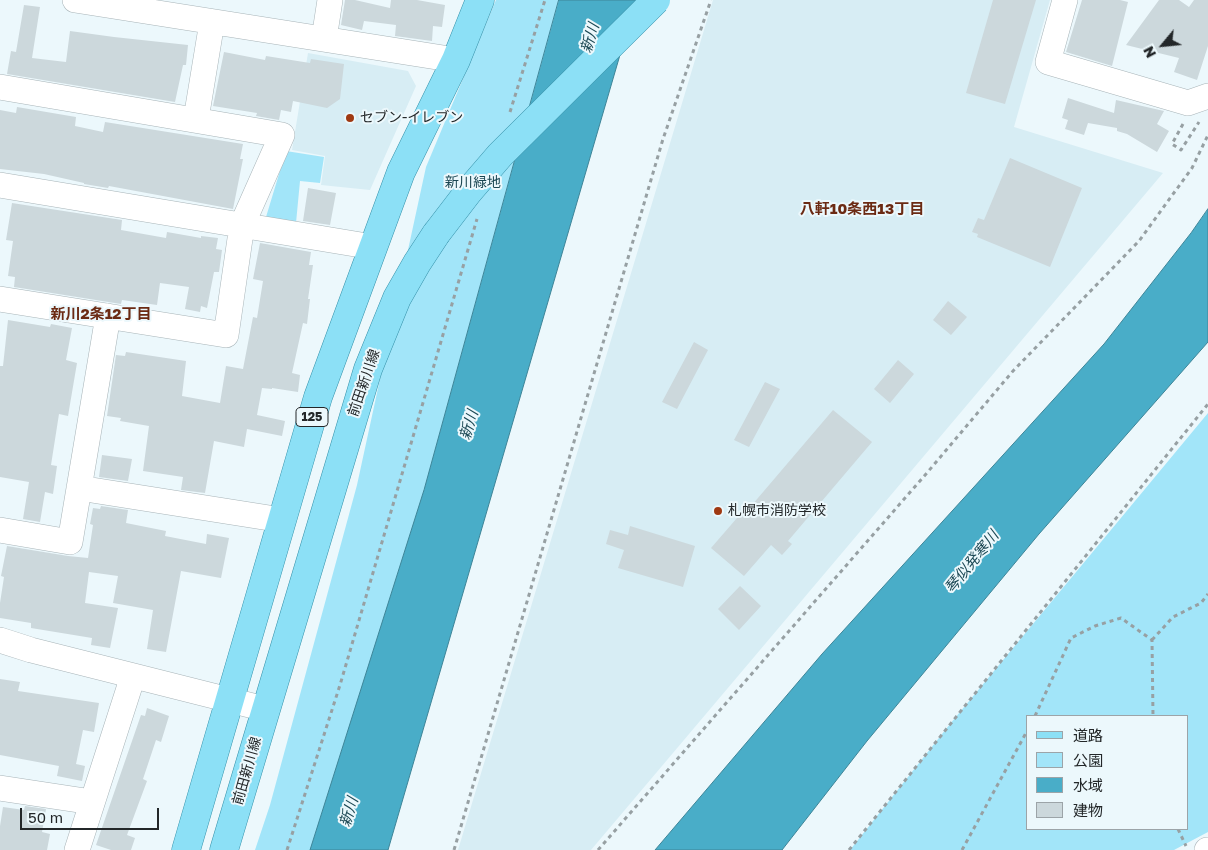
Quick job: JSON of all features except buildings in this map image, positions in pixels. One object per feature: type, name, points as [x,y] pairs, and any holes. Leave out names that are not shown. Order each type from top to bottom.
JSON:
[{"type":"main road","name":"125","points":[[186,850],[318,397],[401,172],[456,60],[480,0]]},
{"type":"main road","name":"前田新川線","points":[[224,850],[368,369],[397,298],[436,234],[500,155],[656,0]]},
{"type":"street","points":[[75,0],[456,60]]},
{"type":"street","points":[[324,39],[330,0]]},
{"type":"street","points":[[1065,0],[1048,62],[1188,103],[1202,104]]},
{"type":"street","points":[[196,119],[212,22]]},
{"type":"street","points":[[0,87],[282,134],[242,225],[226,335],[0,299]]},
{"type":"street","points":[[0,185],[373,247]]},
{"type":"street","points":[[0,530],[70,542],[108,316]]},
{"type":"street","points":[[79,488],[282,520]]},
{"type":"street","points":[[0,640],[31,650],[265,710]]},
{"type":"street","points":[[77,850],[133,676]]},
{"type":"street","points":[[0,788],[92,802]]},
{"type":"path","points":[[508,120],[545,0]]},
{"type":"path","points":[[454,850],[663,139],[711,0]]},
{"type":"path","points":[[1202,104],[1181,150],[1172,144],[1202,104]]},
{"type":"path","points":[[598,850],[920,481],[1013,371],[1139,241],[1192,168],[1208,135]]},
{"type":"path","points":[[288,850],[340,685],[480,212]]},
{"type":"path","points":[[849,850],[1208,404]]},
{"type":"path","points":[[1153,715],[1152,640],[1174,617],[1202,603],[1208,594]]},
{"type":"path","points":[[1035,715],[1071,638],[1095,626],[1122,618],[1152,640]]},
{"type":"path","points":[[962,850],[1026,733]]},
{"type":"path","points":[[1178,830],[1188,850]]},
{"type":"shaded area","name":"札幌市消防学校","points":[[713,0],[1050,0],[1014,127],[1163,173],[591,850],[458,850]]},
{"type":"shaded area","name":"セブン-イレブン","points":[[308,53],[408,71],[416,86],[370,190],[321,185],[325,156],[292,150]]},
{"type":"green space","name":"新川緑地","points":[[496,0],[579,0],[314,850],[255,850],[270,805],[357,485],[426,167]]},
{"type":"green space","points":[[286,151],[324,157],[320,183],[300,181],[296,223],[266,217]]},
{"type":"green space","points":[[1208,413],[1208,832],[1174,850],[850,850],[950,724]]},
{"type":"water","name":"新川","points":[[559,0],[636,0],[388,850],[310,850],[424,490]]},
{"type":"water","name":"琴似発寒川","points":[[1208,209],[1208,342],[1039,534],[867,741],[782,850],[655,850],[822,654],[1104,344]]},
{"type":"place","name":"セブン-イレブン","points":[[350,118]]},
{"type":"place","name":"札幌市消防学校","points":[[718,511]]},
{"type":"district","name":"八軒10条西13丁目","points":[[862,209]]},
{"type":"district","name":"新川2条12丁目","points":[[101,314]]}]
